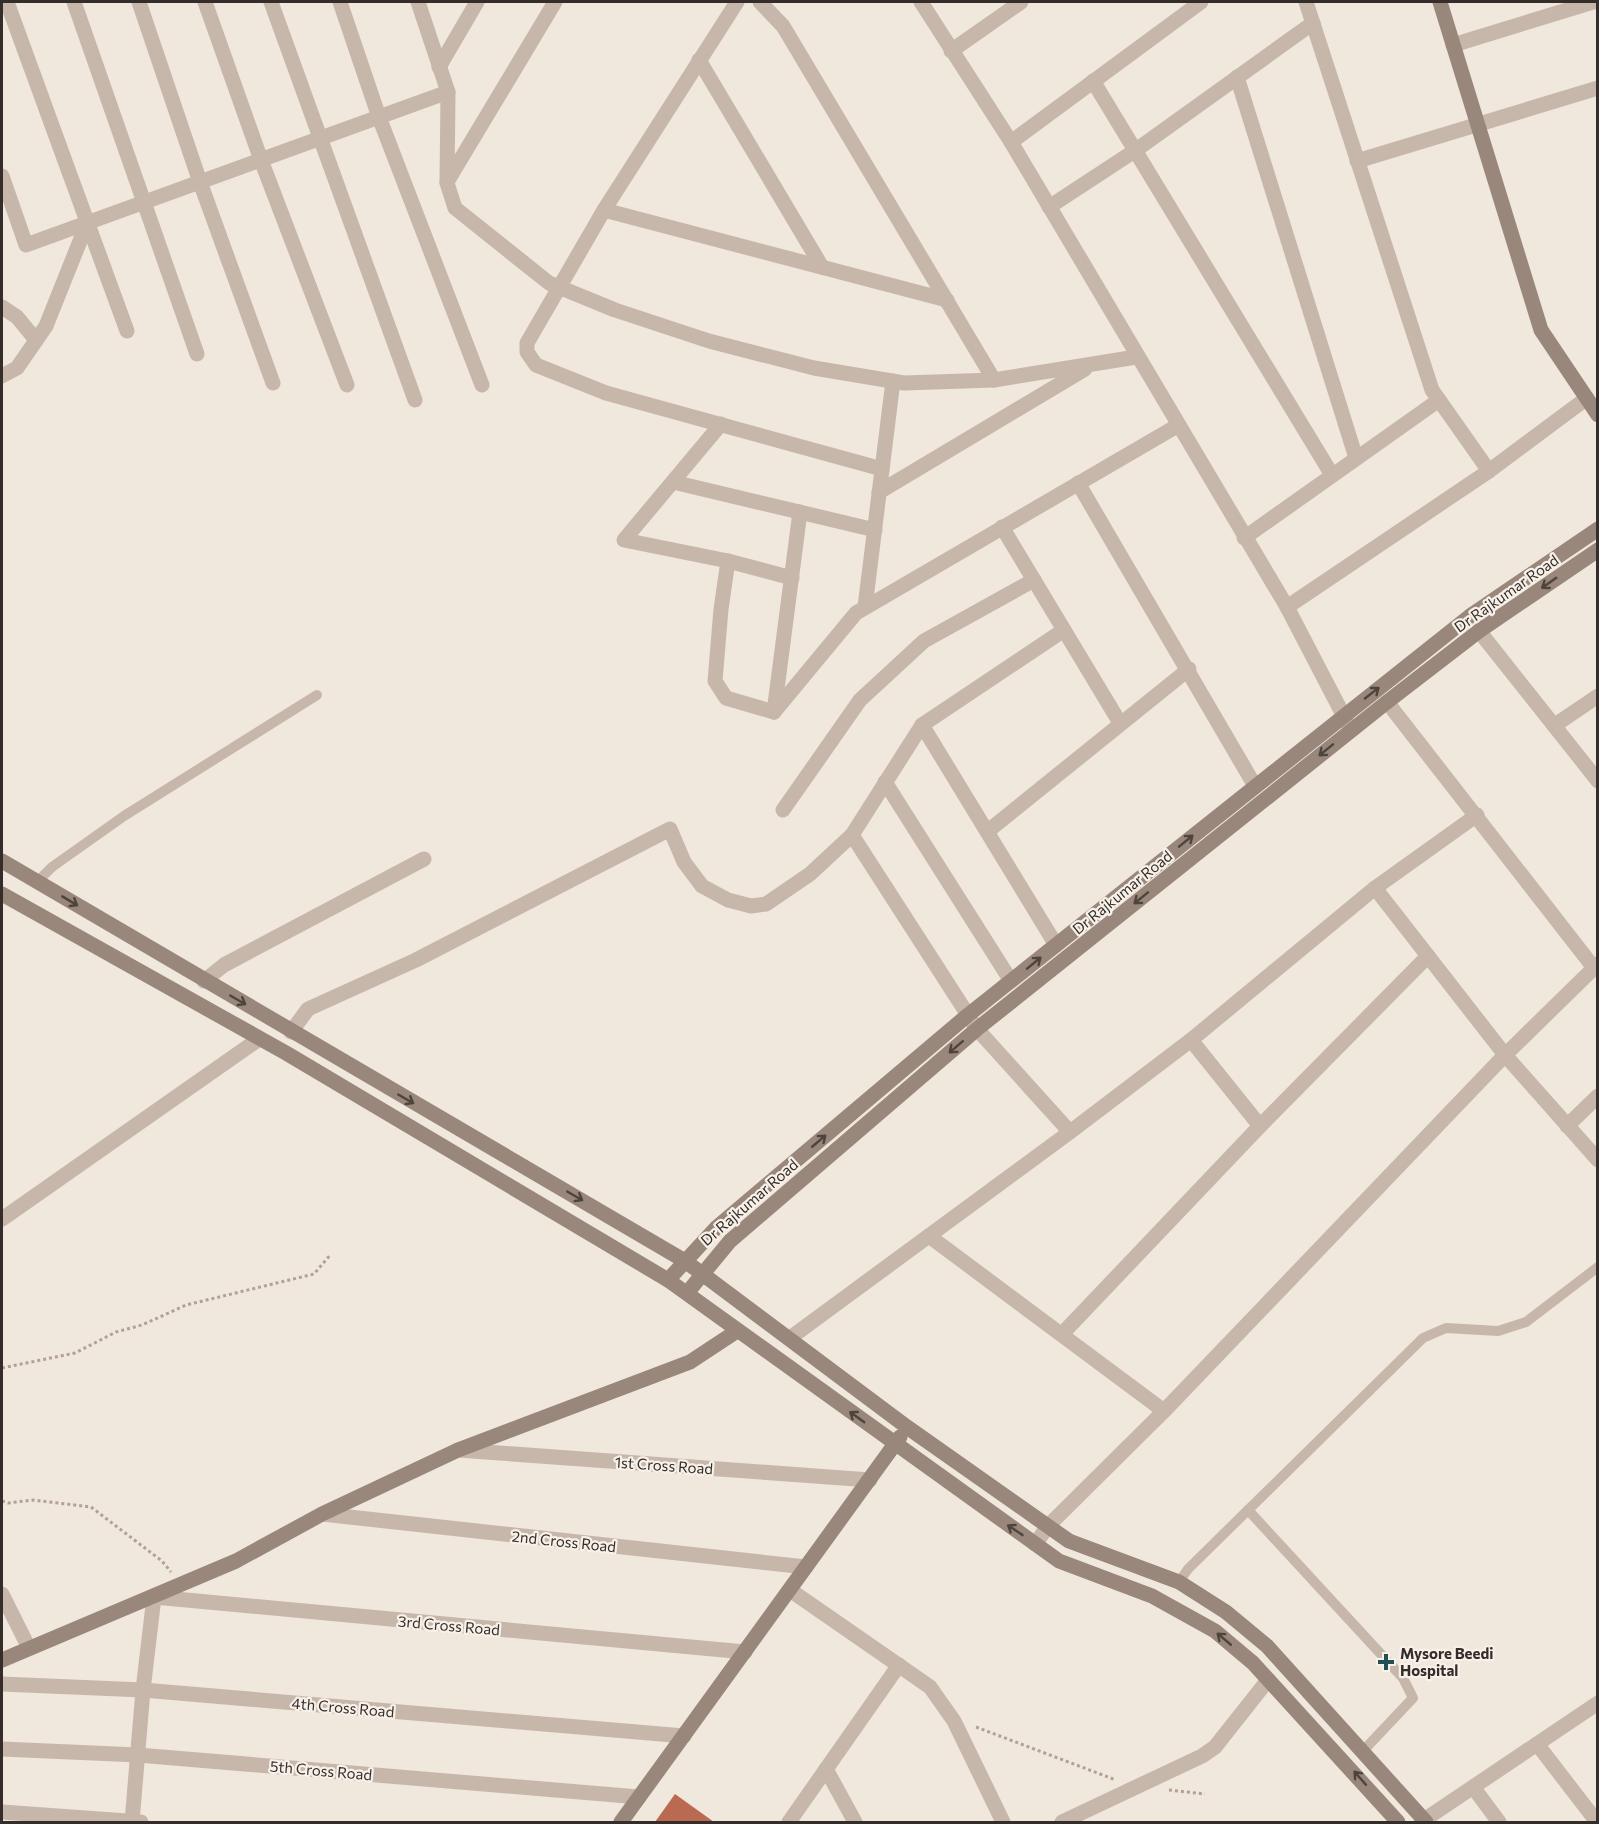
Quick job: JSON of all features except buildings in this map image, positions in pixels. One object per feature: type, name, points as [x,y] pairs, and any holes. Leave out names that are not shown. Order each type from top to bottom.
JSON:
[{"type":"main road","points":[[1440,2],[1541,330],[1598,415]]},
{"type":"main road","name":"Dr Rajkumar Road","points":[[668,1280],[716,1228],[1011,981],[1470,616],[1598,529]]},
{"type":"main road","name":"Dr Rajkumar Road","points":[[687,1293],[730,1241],[977,1029],[1351,730],[1479,631],[1598,550]]},
{"type":"main road","points":[[2,861],[685,1261],[907,1427],[1078,1545],[1179,1582],[1226,1612],[1267,1646],[1423,1822]]},
{"type":"main road","points":[[2,894],[259,1039],[668,1280],[1059,1561],[1152,1596],[1191,1615],[1215,1631],[1268,1680],[1398,1822]]},
{"type":"main road","points":[[2,1660],[236,1561],[322,1514],[458,1450],[690,1362],[737,1331]]},
{"type":"main road","points":[[621,1822],[907,1427]]},
{"type":"street","points":[[7,2],[127,331]]},
{"type":"street","points":[[74,2],[197,354]]},
{"type":"street","points":[[139,2],[200,182],[273,383]]},
{"type":"street","points":[[205,2],[261,160],[346,385]]},
{"type":"street","points":[[271,2],[318,139],[415,400]]},
{"type":"street","points":[[340,2],[379,117],[482,385]]},
{"type":"street","points":[[418,2],[448,92],[447,183],[455,208],[549,283],[615,310],[709,341],[814,368],[893,381],[994,380],[1136,357]]},
{"type":"street","points":[[439,67],[477,2]]},
{"type":"street","points":[[447,183],[555,2]]},
{"type":"street","points":[[737,2],[558,286],[527,343],[527,352],[536,365],[606,393],[882,469]]},
{"type":"street","points":[[760,2],[783,26],[994,380]]},
{"type":"street","points":[[922,2],[951,51],[1011,142],[1136,357],[1287,608],[1351,730]]},
{"type":"street","points":[[951,51],[1021,2]]},
{"type":"street","points":[[1011,142],[1201,2]]},
{"type":"street","points":[[1306,2],[1431,390],[1489,471]]},
{"type":"street","points":[[1453,45],[1593,2]]},
{"type":"street","points":[[1048,207],[1136,150],[1313,23]]},
{"type":"street","points":[[699,60],[822,267]]},
{"type":"street","points":[[1237,77],[1356,458]]},
{"type":"street","points":[[1093,81],[1332,475]]},
{"type":"street","points":[[1357,161],[1598,88]]},
{"type":"street","points":[[2,176],[26,245],[448,92]]},
{"type":"street","points":[[604,210],[947,300]]},
{"type":"street","points":[[2,376],[17,368],[45,326],[88,221]]},
{"type":"street","points":[[2,307],[17,317],[36,340]]},
{"type":"street","points":[[879,492],[1093,364]]},
{"type":"street","points":[[866,607],[893,381]]},
{"type":"street","points":[[1287,608],[1489,471],[1587,398]]},
{"type":"street","points":[[1244,538],[1439,400]]},
{"type":"street","points":[[721,424],[624,540],[728,561],[792,578]]},
{"type":"street","points":[[774,712],[856,613],[1177,426]]},
{"type":"street","points":[[673,482],[875,530]]},
{"type":"street","points":[[1078,483],[1189,669],[1255,786]]},
{"type":"street","points":[[774,712],[800,512]]},
{"type":"street","points":[[1002,527],[1120,723]]},
{"type":"street","points":[[728,561],[715,681],[726,698],[774,712]]},
{"type":"street","points":[[783,810],[860,700],[924,641],[1034,580]]},
{"type":"street","points":[[291,1032],[308,1009],[416,960],[670,829],[684,862],[702,886],[728,900],[751,906],[766,904],[784,894],[810,874],[852,835],[922,725],[1064,630]]},
{"type":"street","points":[[1479,631],[1598,781]]},
{"type":"street","points":[[988,831],[1189,669]]},
{"type":"street","points":[[1555,724],[1598,696]]},
{"type":"street","points":[[1035,1544],[1049,1526],[1164,1411],[1505,1055],[1596,966],[1387,702]]},
{"type":"street","points":[[922,725],[1056,945]]},
{"type":"street","points":[[885,782],[1011,981]]},
{"type":"street","points":[[790,1338],[1191,1040],[1375,888],[1477,815]]},
{"type":"street","points":[[852,835],[977,1029],[1070,1132]]},
{"type":"street","points":[[204,981],[224,965],[424,859]]},
{"type":"street","points":[[1375,888],[1505,1055],[1598,1160]]},
{"type":"street","points":[[1062,1334],[1260,1126],[1428,957]]},
{"type":"street","points":[[2,1220],[259,1039]]},
{"type":"street","points":[[1191,1040],[1260,1126]]},
{"type":"street","points":[[1567,1126],[1598,1096]]},
{"type":"street","points":[[929,1236],[1164,1411]]},
{"type":"street","name":"1st Cross Road","points":[[458,1450],[870,1480]]},
{"type":"street","name":"2nd Cross Road","points":[[322,1514],[806,1567]]},
{"type":"street","points":[[790,1590],[930,1687],[954,1720],[1003,1822]]},
{"type":"street","points":[[132,1822],[143,1690],[154,1597]]},
{"type":"street","name":"3rd Cross Road","points":[[154,1597],[744,1652]]},
{"type":"street","points":[[3,1602],[29,1648]]},
{"type":"street","points":[[789,1822],[899,1665]]},
{"type":"street","points":[[1062,1822],[1202,1756],[1215,1747],[1268,1680]]},
{"type":"street","name":"4th Cross Road","points":[[2,1684],[143,1690],[684,1736]]},
{"type":"street","points":[[1423,1822],[1598,1703]]},
{"type":"street","points":[[1537,1744],[1595,1814]]},
{"type":"street","name":"5th Cross Road","points":[[2,1749],[138,1755],[639,1797]]},
{"type":"street","points":[[826,1769],[855,1822]]},
{"type":"street","points":[[1473,1787],[1498,1822]]},
{"type":"street","points":[[2,1812],[141,1822]]},
{"type":"lane","points":[[38,881],[52,867],[124,816],[317,695]]},
{"type":"lane","points":[[1179,1582],[1188,1569],[1423,1338],[1446,1328],[1498,1331],[1526,1322],[1598,1267]]},
{"type":"lane","points":[[1248,1510],[1403,1678],[1413,1698],[1362,1752]]},
{"type":"path","points":[[2,1368],[75,1353],[117,1332],[142,1325],[186,1305],[314,1274],[331,1254]]},
{"type":"path","points":[[2,1501],[8,1503],[33,1500],[91,1507],[162,1561],[181,1585]]},
{"type":"path","points":[[954,1720],[1028,1745],[1135,1787]]},
{"type":"path","points":[[1164,1790],[1205,1794]]},
{"type":"place","name":"Mysore Beedi Hospital","points":[[1386,1662]]}]
